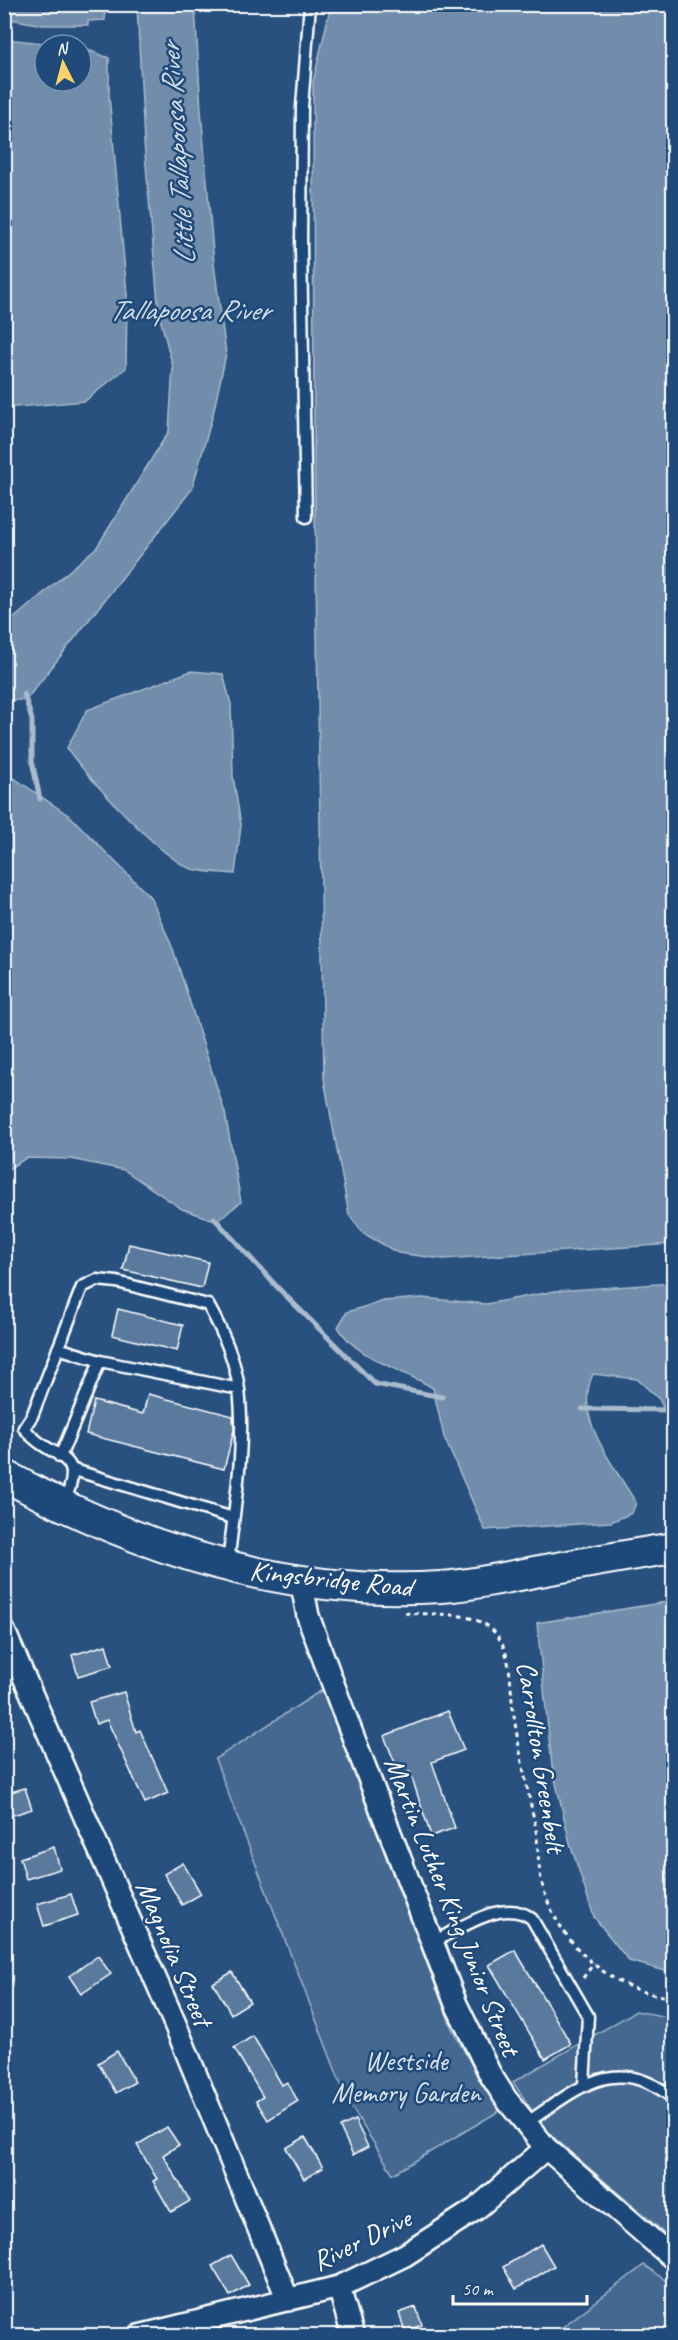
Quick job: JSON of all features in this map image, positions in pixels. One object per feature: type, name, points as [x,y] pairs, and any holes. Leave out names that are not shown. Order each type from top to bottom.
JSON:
[{"type":"street","name":"Kingsbridge Road","points":[[4,1475],[62,1506],[125,1534],[178,1553],[228,1567],[301,1580],[376,1588],[442,1587],[674,1548]]},
{"type":"street","name":"Martin Luther King Junior Street","points":[[301,1580],[308,1616],[470,2037],[490,2074],[525,2124],[546,2148],[674,2259]]},
{"type":"street","name":"Magnolia Street","points":[[4,1631],[175,2024],[288,2300]]},
{"type":"street","name":"River Drive","points":[[139,2336],[339,2287],[405,2255],[476,2209],[546,2148]]},
{"type":"street","points":[[339,2287],[353,2336]]},
{"type":"lane","points":[[306,517],[301,248],[302,107],[310,4]]},
{"type":"lane","points":[[228,1567],[233,1518],[238,1459],[239,1389],[218,1323],[208,1305],[173,1294],[96,1280],[82,1287],[24,1428],[31,1437],[74,1470],[233,1518]]},
{"type":"lane","points":[[58,1348],[100,1361],[239,1389]]},
{"type":"lane","points":[[60,1457],[100,1361]]},
{"type":"lane","points":[[62,1506],[73,1480],[74,1470]]},
{"type":"lane","points":[[433,1942],[502,1911],[522,1912],[532,1920],[588,2016],[584,2085]]},
{"type":"lane","points":[[525,2124],[584,2085],[611,2076],[630,2075],[648,2081],[674,2099]]},
{"type":"path","name":"Carrollton Greenbelt","points":[[397,1613],[470,1620],[486,1625],[504,1647],[517,1740],[535,1827],[542,1886],[560,1926],[573,1945],[594,1963],[638,1990],[674,1997]]},
{"type":"path","points":[[580,1982],[594,1963]]},
{"type":"green space","name":"Westside Memory Garden","points":[[322,1690],[453,2031],[501,2110],[393,2174],[347,2100],[215,1759]]},
{"type":"green space","points":[[636,2011],[673,2018],[673,2240],[545,2130],[513,2082]]},
{"type":"green space","points":[[644,2265],[673,2286],[673,2335],[552,2335]]},
{"type":"water","points":[[4,5],[106,5],[105,20],[88,21],[88,25],[43,25],[5,18]]},
{"type":"water","name":"Tallapoosa River","points":[[137,5],[195,5],[214,264],[226,354],[213,414],[192,489],[26,700],[5,700],[5,626],[97,547],[169,431],[173,367],[159,314],[144,142]]},
{"type":"water","points":[[331,5],[673,5],[673,1244],[443,1259],[398,1253],[363,1233],[349,1215],[324,1079],[314,446],[313,82]]},
{"type":"water","points":[[5,39],[33,42],[33,93],[93,93],[93,52],[109,58],[109,95],[127,294],[126,368],[85,401],[5,408]]},
{"type":"water","points":[[191,671],[223,674],[231,704],[233,776],[241,825],[235,874],[194,870],[176,861],[124,814],[67,748],[87,710]]},
{"type":"water","points":[[5,778],[14,778],[71,817],[151,898],[173,949],[225,1113],[241,1202],[217,1221],[182,1209],[124,1170],[71,1159],[26,1158],[5,1171]]},
{"type":"water","points":[[673,1283],[673,1428],[659,1399],[637,1379],[593,1374],[588,1391],[588,1408],[599,1441],[636,1503],[632,1513],[611,1522],[485,1530],[444,1437],[433,1388],[369,1356],[357,1348],[338,1327],[347,1312],[384,1301],[422,1298],[486,1304],[555,1291]]},
{"type":"water","points":[[674,1601],[673,1973],[629,1961],[594,1917],[570,1843],[552,1766],[537,1623]]},
{"type":"building","points":[[129,1244],[208,1262],[202,1288],[123,1270]]},
{"type":"building","points":[[118,1309],[183,1325],[177,1351],[112,1335]]},
{"type":"building","points":[[148,1394],[233,1416],[234,1430],[224,1469],[86,1434],[94,1401],[143,1414]]},
{"type":"building","points":[[106,1645],[112,1666],[78,1676],[72,1655]]},
{"type":"building","points":[[124,1692],[136,1732],[140,1730],[168,1793],[145,1803],[107,1720],[96,1724],[89,1702]]},
{"type":"building","points":[[448,1711],[464,1750],[432,1762],[455,1828],[431,1836],[410,1772],[400,1775],[384,1736]]},
{"type":"building","points":[[25,1788],[32,1809],[4,1818],[4,1794]]},
{"type":"building","points":[[54,1847],[60,1869],[26,1879],[20,1858]]},
{"type":"building","points":[[183,1863],[201,1894],[182,1905],[164,1874]]},
{"type":"building","points":[[71,1894],[78,1915],[44,1926],[37,1904]]},
{"type":"building","points":[[515,1950],[571,2044],[545,2059],[489,1965]]},
{"type":"building","points":[[98,1956],[111,1974],[81,1994],[69,1976]]},
{"type":"building","points":[[232,1972],[250,2002],[231,2014],[213,1983]]},
{"type":"building","points":[[253,2036],[282,2085],[287,2082],[298,2101],[268,2120],[256,2101],[263,2097],[234,2048]]},
{"type":"building","points":[[117,2051],[135,2082],[116,2093],[98,2063]]},
{"type":"building","points":[[355,2120],[368,2147],[353,2155],[340,2127]]},
{"type":"building","points":[[167,2127],[179,2145],[163,2155],[190,2201],[171,2212],[153,2181],[157,2179],[137,2145]]},
{"type":"building","points":[[305,2137],[323,2168],[304,2179],[286,2148]]},
{"type":"building","points":[[541,2244],[554,2266],[516,2289],[503,2267]]},
{"type":"building","points":[[231,2255],[249,2285],[230,2296],[212,2266]]},
{"type":"building","points":[[416,2307],[422,2325],[405,2331],[399,2313]]},
{"type":"waterway","points":[[24,694],[32,720],[32,761],[40,799]]},
{"type":"waterway","points":[[214,1218],[279,1289],[375,1384],[442,1397]]},
{"type":"waterway","points":[[582,1409],[674,1410]]},
{"type":"water label","name":"Little Tallapoosa River","points":[[177,154]]}]
